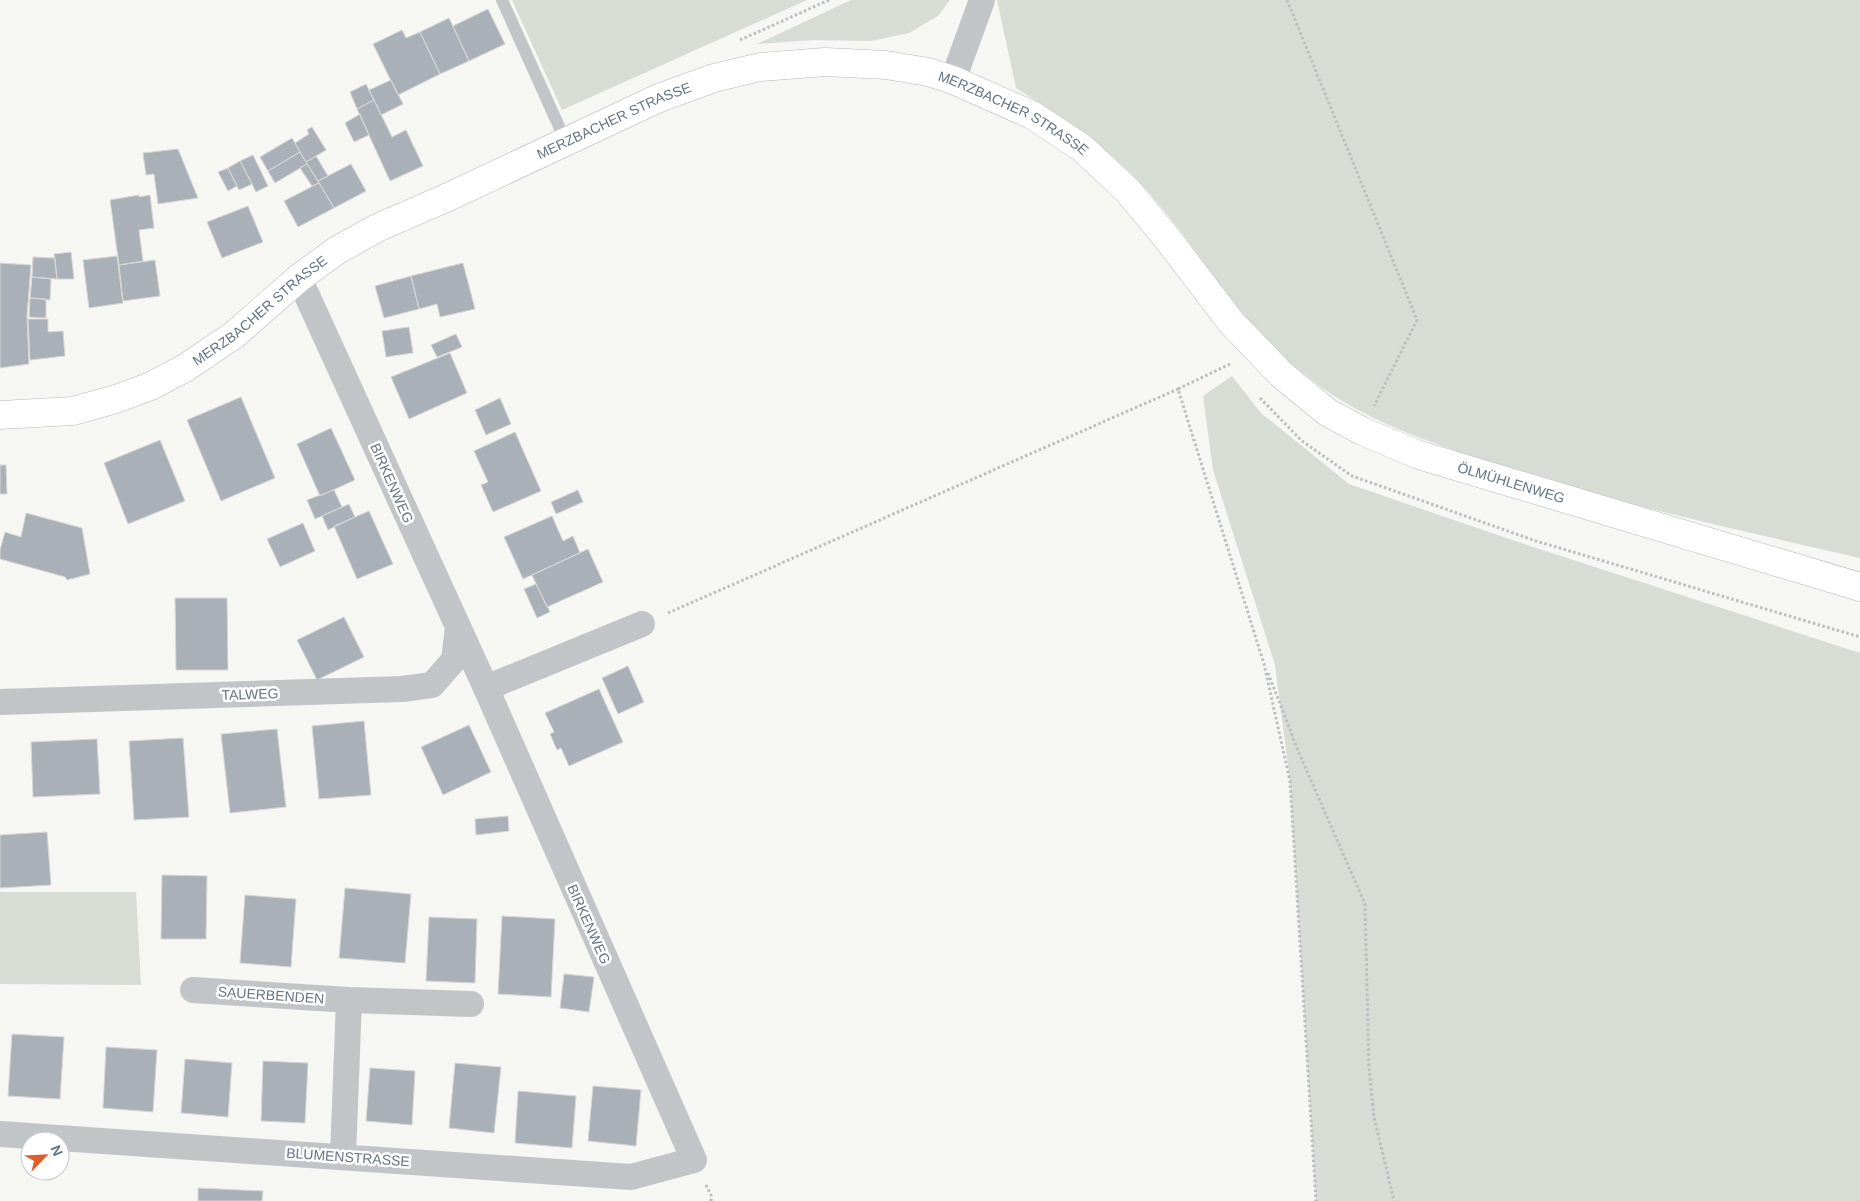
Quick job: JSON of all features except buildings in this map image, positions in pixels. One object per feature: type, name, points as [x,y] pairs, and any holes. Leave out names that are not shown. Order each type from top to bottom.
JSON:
[{"type":"main road","name":"MERZBACHER STRASSE","points":[[0,415],[73,411],[116,399],[151,386],[185,368],[234,335],[299,278],[336,252],[377,228],[659,98],[714,78],[760,67],[825,62],[886,65],[928,72],[953,80],[1032,115],[1082,148],[1128,191],[1166,237],[1209,295]]},
{"type":"main road","name":"ÖLMÜHLENWEG","points":[[1209,295],[1252,345],[1282,374],[1327,412],[1362,431],[1419,455],[1860,587]]},
{"type":"street","points":[[953,80],[982,0]]},
{"type":"street","name":"BIRKENWEG","points":[[299,278],[486,688],[694,1160]]},
{"type":"street","points":[[486,688],[642,624]]},
{"type":"street","name":"TALWEG","points":[[0,702],[402,689],[432,685],[454,660],[458,626]]},
{"type":"street","name":"SAUERBENDEN","points":[[193,990],[349,1000],[471,1004]]},
{"type":"street","points":[[343,1156],[349,1000]]},
{"type":"street","name":"BLUMENSTRASSE","points":[[0,1134],[631,1177],[694,1160]]},
{"type":"lane","points":[[502,0],[566,142]]},
{"type":"path","points":[[1287,0],[1417,320],[1362,431]]},
{"type":"path","points":[[1224,356],[1235,370]]},
{"type":"path","points":[[642,624],[1178,389],[1230,364]]},
{"type":"path","points":[[1178,389],[1264,664],[1299,753],[1365,904],[1369,1068],[1374,1116],[1394,1201]]},
{"type":"path","points":[[1257,394],[1302,441],[1352,476],[1536,541],[1860,637]]},
{"type":"path","points":[[1264,664],[1290,781],[1316,1201]]},
{"type":"shaded area","points":[[512,0],[807,0],[562,110]]},
{"type":"shaded area","points":[[851,0],[950,0],[938,16],[909,33],[871,41],[813,40],[757,44]]},
{"type":"shaded area","points":[[997,0],[1860,0],[1860,558],[1715,525],[1571,488],[1408,433],[1363,413],[1342,401],[1297,368],[1266,340],[1247,319],[1170,217],[1125,168],[1072,125],[1016,88]]},
{"type":"shaded area","points":[[1232,376],[1261,413],[1349,484],[1518,542],[1860,653],[1860,1201],[1316,1201],[1290,781],[1275,665],[1213,470],[1203,396]]},
{"type":"shaded area","points":[[0,892],[136,892],[141,985],[0,984]]}]
